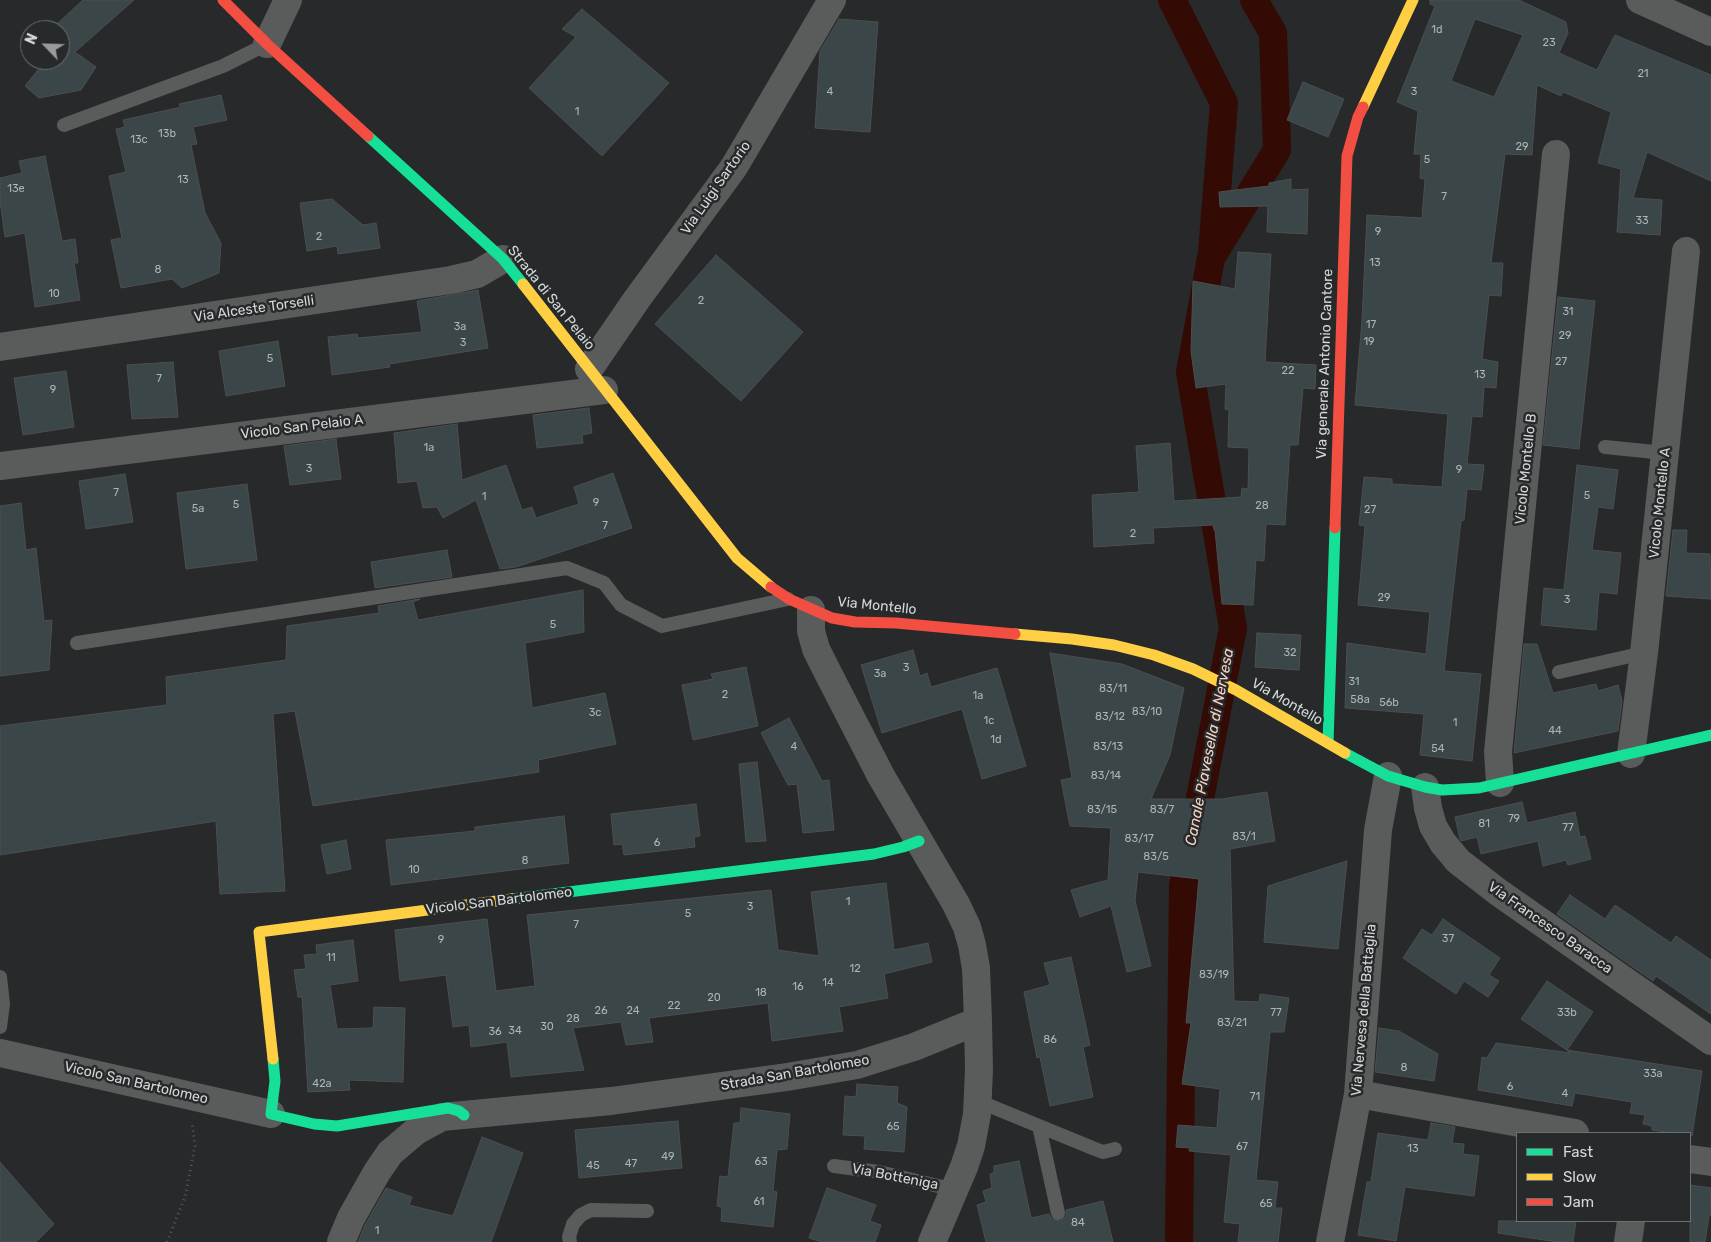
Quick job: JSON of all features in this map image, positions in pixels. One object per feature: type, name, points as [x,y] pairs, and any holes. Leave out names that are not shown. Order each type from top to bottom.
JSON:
[{"type":"street","name":"Strada di San Pelaio","points":[[223,0],[267,44],[503,259],[736,558],[765,583],[800,605]]},
{"type":"street","points":[[267,44],[288,0]]},
{"type":"street","name":"Via Luigi Sartorio","points":[[596,380],[637,299],[734,167],[832,0]]},
{"type":"street","name":"Via generale Antonio Cantore","points":[[1328,743],[1347,156],[1358,117],[1413,0]]},
{"type":"street","points":[[1640,0],[1711,32]]},
{"type":"street","name":"Vicolo Montello B","points":[[1500,783],[1498,752],[1556,154]]},
{"type":"street","name":"Vicolo Montello A","points":[[1631,754],[1644,653],[1686,251]]},
{"type":"street","name":"Via Alceste Torselli","points":[[0,347],[451,280],[477,274],[503,259]]},
{"type":"street","name":"Vicolo San Pelaio A","points":[[0,466],[596,380]]},
{"type":"street","points":[[800,605],[816,649],[881,776],[956,904],[966,927],[972,945],[976,968],[978,1020]]},
{"type":"street","name":"Via Montello","points":[[800,605],[832,618],[855,622],[1089,641],[1154,654],[1193,669],[1248,696],[1354,759],[1388,776],[1442,790],[1479,788],[1711,736]]},
{"type":"street","name":"Via Nervesa della Battaglia","points":[[1330,1242],[1358,1094],[1378,830],[1388,776]]},
{"type":"street","name":"Via Francesco Baracca","points":[[1426,787],[1428,808],[1433,826],[1443,843],[1458,861],[1498,892],[1711,1041]]},
{"type":"street","name":"Vicolo San Bartolomeo","points":[[271,1114],[275,1081],[260,932],[292,926],[874,854],[919,841]]},
{"type":"street","name":"Via Botteniga","points":[[932,1242],[956,1190],[970,1146],[978,1101],[978,1020]]},
{"type":"street","name":"Strada San Bartolomeo","points":[[341,1242],[351,1218],[390,1153],[403,1140],[428,1123],[442,1117],[611,1101],[787,1077],[857,1065],[914,1047],[978,1020]]},
{"type":"street","name":"Vicolo San Bartolomeo","points":[[0,1053],[314,1124],[337,1126],[448,1108],[459,1110],[464,1115]]},
{"type":"street","points":[[1358,1094],[1569,1132]]},
{"type":"street","points":[[1691,1159],[1711,1162]]},
{"type":"street","points":[[1628,1242],[1631,1222]]},
{"type":"lane","points":[[64,124],[223,66],[267,44]]},
{"type":"lane","points":[[1605,447],[1665,453]]},
{"type":"lane","points":[[77,643],[566,568],[604,583],[621,605],[662,626],[800,605]]},
{"type":"lane","points":[[1559,672],[1644,653]]},
{"type":"lane","points":[[0,977],[3,1004],[0,1027]]},
{"type":"lane","points":[[978,1101],[1095,1150],[1103,1152],[1115,1150]]},
{"type":"lane","points":[[1039,1126],[1058,1213]]},
{"type":"lane","name":"Via Botteniga","points":[[834,1166],[879,1172],[956,1190]]},
{"type":"lane","points":[[570,1242],[569,1237],[573,1224],[581,1215],[591,1210],[647,1211]]},
{"type":"path","points":[[167,1242],[185,1197],[195,1146],[191,1117]]},
{"type":"building","points":[[83,0],[134,0],[75,52],[96,67],[81,90],[39,98],[25,86],[38,70],[70,70],[70,20],[61,20]]},
{"type":"building","points":[[1430,0],[1519,0],[1566,22],[1568,33],[1559,53],[1597,70],[1615,35],[1711,75],[1711,181],[1647,152],[1633,198],[1662,200],[1660,235],[1617,232],[1621,169],[1598,163],[1611,112],[1563,92],[1561,96],[1537,85],[1532,155],[1505,154],[1491,263],[1503,263],[1501,296],[1489,295],[1482,359],[1498,362],[1496,388],[1484,387],[1482,417],[1472,416],[1467,464],[1484,465],[1481,490],[1467,489],[1464,520],[1461,521],[1444,671],[1481,674],[1472,761],[1420,755],[1424,714],[1345,708],[1347,643],[1426,654],[1430,612],[1358,605],[1365,526],[1359,525],[1364,477],[1392,479],[1392,484],[1442,487],[1448,414],[1355,405],[1362,320],[1367,215],[1422,218],[1425,179],[1420,178],[1421,154],[1414,154],[1418,111],[1397,102],[1435,6],[1430,4]],"holes":[[[1475,19],[1523,35],[1494,97],[1451,81]]]},
{"type":"building","points":[[582,9],[669,83],[602,156],[529,88],[576,37],[562,29]]},
{"type":"building","points":[[839,19],[878,22],[870,132],[815,128],[820,51]]},
{"type":"building","points":[[1303,82],[1344,99],[1328,137],[1287,120]]},
{"type":"building","points":[[221,95],[227,120],[193,127],[197,144],[191,145],[205,213],[221,243],[219,273],[182,288],[172,279],[121,288],[111,240],[122,238],[109,176],[126,172],[116,129],[125,127],[123,120],[181,107],[179,104]]},
{"type":"building","points":[[45,156],[62,241],[75,239],[78,263],[74,263],[80,300],[35,307],[25,233],[5,237],[0,201],[0,178],[22,173],[19,161]]},
{"type":"building","points":[[1291,179],[1291,190],[1308,189],[1307,234],[1267,232],[1268,206],[1220,207],[1219,192],[1269,186],[1269,183]]},
{"type":"building","points":[[332,199],[363,225],[376,223],[380,248],[338,254],[337,246],[307,251],[300,203]]},
{"type":"building","points":[[1238,252],[1271,254],[1265,362],[1316,365],[1315,389],[1303,388],[1298,445],[1290,445],[1285,525],[1266,524],[1264,561],[1256,560],[1253,605],[1222,604],[1213,525],[1153,528],[1154,543],[1094,547],[1092,495],[1139,492],[1136,446],[1170,443],[1174,501],[1241,497],[1242,488],[1248,489],[1249,448],[1228,447],[1229,410],[1225,409],[1226,384],[1196,388],[1191,351],[1193,281],[1235,289]]},
{"type":"building","points":[[716,255],[803,332],[741,401],[655,324]]},
{"type":"building","points":[[478,290],[488,348],[389,364],[390,367],[332,375],[328,337],[357,334],[358,338],[422,332],[417,301]]},
{"type":"building","points":[[1558,297],[1595,301],[1579,449],[1543,445]]},
{"type":"building","points":[[278,341],[285,386],[226,396],[219,351]]},
{"type":"building","points":[[173,362],[178,417],[132,419],[127,365]]},
{"type":"building","points":[[66,371],[74,427],[23,435],[14,378]]},
{"type":"building","points":[[589,408],[592,433],[582,435],[583,443],[537,448],[533,415]]},
{"type":"building","points":[[457,424],[462,480],[506,465],[522,510],[532,507],[536,518],[579,504],[574,487],[613,473],[632,528],[516,567],[500,569],[476,500],[443,518],[437,507],[423,508],[417,481],[398,483],[394,433]]},
{"type":"building","points":[[336,439],[341,479],[290,485],[284,446]]},
{"type":"building","points":[[1577,465],[1618,470],[1613,509],[1598,507],[1592,550],[1621,553],[1617,594],[1599,592],[1596,630],[1541,625],[1544,588],[1564,590]]},
{"type":"building","points":[[125,474],[133,522],[86,529],[79,481]]},
{"type":"building","points":[[247,484],[257,560],[186,569],[177,493]]},
{"type":"building","points":[[21,503],[26,550],[36,548],[44,621],[52,620],[49,670],[0,676],[0,506]]},
{"type":"building","points":[[1673,530],[1687,530],[1686,553],[1710,554],[1711,599],[1666,596]]},
{"type":"building","points":[[447,550],[452,577],[375,588],[371,562]]},
{"type":"building","points":[[583,590],[584,632],[525,643],[532,708],[605,693],[616,744],[538,760],[539,772],[313,806],[295,711],[273,714],[285,891],[220,894],[216,821],[0,855],[0,726],[167,705],[166,677],[286,660],[287,626],[379,613],[378,606],[420,599],[413,602],[418,620]]},
{"type":"building","points":[[1257,633],[1301,635],[1299,670],[1255,667]]},
{"type":"building","points":[[1524,644],[1537,644],[1553,693],[1596,684],[1598,691],[1618,685],[1622,701],[1618,731],[1514,753]]},
{"type":"building","points":[[913,650],[920,676],[927,673],[931,687],[997,668],[1026,766],[982,779],[962,709],[882,733],[861,665]]},
{"type":"building","points":[[1050,653],[1122,664],[1184,688],[1170,755],[1151,799],[1222,799],[1267,792],[1275,841],[1230,849],[1234,1001],[1259,1002],[1260,994],[1289,998],[1284,1032],[1270,1032],[1256,1180],[1278,1182],[1275,1208],[1282,1208],[1278,1242],[1238,1242],[1240,1224],[1224,1222],[1231,1155],[1189,1151],[1190,1148],[1176,1147],[1178,1125],[1217,1128],[1220,1089],[1182,1084],[1191,1023],[1186,1023],[1199,879],[1138,872],[1135,901],[1151,966],[1127,972],[1111,906],[1080,917],[1071,890],[1108,880],[1111,828],[1070,826],[1061,780],[1072,778]]},
{"type":"building","points":[[746,667],[758,726],[693,740],[682,685],[713,679],[711,674]]},
{"type":"building","points":[[789,718],[822,781],[829,780],[834,830],[803,833],[797,784],[788,785],[761,733]]},
{"type":"building","points":[[757,762],[766,841],[746,842],[739,764]]},
{"type":"building","points":[[1522,802],[1527,823],[1575,812],[1580,837],[1585,836],[1591,859],[1568,865],[1566,860],[1543,866],[1538,841],[1481,854],[1477,837],[1461,841],[1455,817]]},
{"type":"building","points":[[696,804],[700,836],[694,837],[695,847],[624,855],[622,844],[614,845],[611,814]]},
{"type":"building","points":[[564,816],[569,863],[391,885],[386,840],[475,831],[475,827]]},
{"type":"building","points":[[346,840],[351,869],[327,874],[321,845]]},
{"type":"building","points":[[1347,861],[1338,949],[1264,942],[1268,886]]},
{"type":"building","points":[[886,883],[894,950],[928,943],[932,962],[884,974],[888,998],[839,1007],[843,1031],[772,1041],[768,1003],[649,1018],[653,1042],[626,1045],[621,1022],[573,1028],[584,1070],[511,1077],[507,1042],[471,1047],[469,1025],[453,1027],[446,975],[400,981],[395,930],[487,919],[496,991],[535,986],[527,915],[771,890],[778,950],[819,956],[811,892]]},
{"type":"building","points":[[1570,895],[1605,919],[1615,905],[1671,943],[1676,936],[1711,960],[1711,1014],[1656,976],[1653,981],[1557,914]]},
{"type":"building","points":[[1443,919],[1500,958],[1489,975],[1499,981],[1488,997],[1464,981],[1456,994],[1403,958],[1422,929],[1432,935]]},
{"type":"building","points":[[353,940],[358,981],[330,985],[337,1029],[373,1028],[374,1007],[405,1008],[403,1082],[349,1080],[350,1090],[308,1092],[302,997],[298,997],[294,970],[306,969],[304,955],[317,954],[316,945]]},
{"type":"building","points":[[1071,957],[1090,1045],[1083,1047],[1093,1097],[1050,1106],[1040,1057],[1037,1058],[1024,992],[1050,985],[1044,963]]},
{"type":"building","points":[[1547,981],[1593,1012],[1567,1050],[1702,1071],[1692,1136],[1691,1132],[1652,1130],[1652,1126],[1643,1124],[1645,1115],[1630,1113],[1632,1102],[1575,1093],[1572,1106],[1478,1090],[1482,1057],[1487,1058],[1496,1043],[1571,1053],[1521,1019]]},
{"type":"building","points":[[1379,1028],[1399,1031],[1438,1054],[1434,1081],[1375,1072]]},
{"type":"building","points":[[857,1084],[898,1087],[897,1103],[907,1107],[904,1152],[864,1149],[865,1136],[843,1135],[845,1096],[856,1097]]},
{"type":"building","points":[[741,1108],[790,1114],[787,1149],[777,1150],[773,1191],[777,1192],[773,1227],[721,1221],[722,1207],[717,1206],[720,1176],[728,1177],[734,1123],[740,1123]]},
{"type":"building","points":[[678,1121],[682,1168],[579,1178],[575,1130]]},
{"type":"building","points":[[1431,1123],[1455,1127],[1452,1143],[1464,1144],[1463,1154],[1479,1156],[1474,1196],[1405,1187],[1396,1241],[1358,1235],[1367,1182],[1371,1182],[1378,1133],[1428,1140]]},
{"type":"building","points":[[482,1137],[523,1153],[491,1242],[358,1242],[365,1225],[386,1188],[412,1197],[409,1205],[453,1216]]},
{"type":"building","points":[[1019,1161],[1031,1218],[1049,1214],[1052,1219],[1060,1221],[1066,1216],[1066,1210],[1103,1201],[1113,1242],[986,1242],[977,1205],[986,1202],[983,1191],[992,1188],[990,1174],[994,1173],[994,1166]]},
{"type":"building","points":[[0,1162],[54,1224],[36,1242],[0,1242]]},
{"type":"building","points":[[1691,1185],[1711,1188],[1711,1215],[1709,1215],[1705,1242],[1690,1242]]},
{"type":"building","points":[[827,1188],[876,1205],[870,1221],[881,1225],[875,1242],[822,1242],[809,1238]]},
{"type":"building","points":[[1499,1221],[1576,1222],[1573,1242],[1557,1242],[1498,1233]]},
{"type":"waterway","name":"Canale Piavesella di Nervesa","points":[[1172,0],[1224,103],[1212,253]]},
{"type":"waterway","name":"Canale Piavesella di Nervesa","points":[[1179,1242],[1183,886],[1233,628],[1190,372],[1211,258],[1277,150],[1273,33],[1254,0]]},
{"type":"traffic: fast","points":[[368,136],[503,259],[523,284]]},
{"type":"traffic: fast","points":[[1328,743],[1335,528]]},
{"type":"traffic: fast","points":[[1345,753],[1388,776],[1442,790],[1479,788],[1711,735]]},
{"type":"traffic: fast","points":[[512,899],[874,854],[919,841]]},
{"type":"traffic: fast","points":[[273,1059],[275,1081],[271,1114],[314,1124],[337,1126],[448,1108],[459,1111],[464,1115]]},
{"type":"traffic: slow","points":[[1363,107],[1413,0]]},
{"type":"traffic: slow","points":[[523,284],[737,558],[771,587]]},
{"type":"traffic: slow","points":[[1015,634],[1114,645],[1154,655],[1193,669],[1236,690],[1345,753]]},
{"type":"traffic: slow","points":[[273,1059],[259,932],[512,899]]},
{"type":"traffic: jam","points":[[223,0],[267,44],[368,136]]},
{"type":"traffic: jam","points":[[1335,528],[1347,156],[1358,117],[1363,107]]},
{"type":"traffic: jam","points":[[771,587],[789,599],[832,618],[855,622],[896,623],[1015,634]]}]
